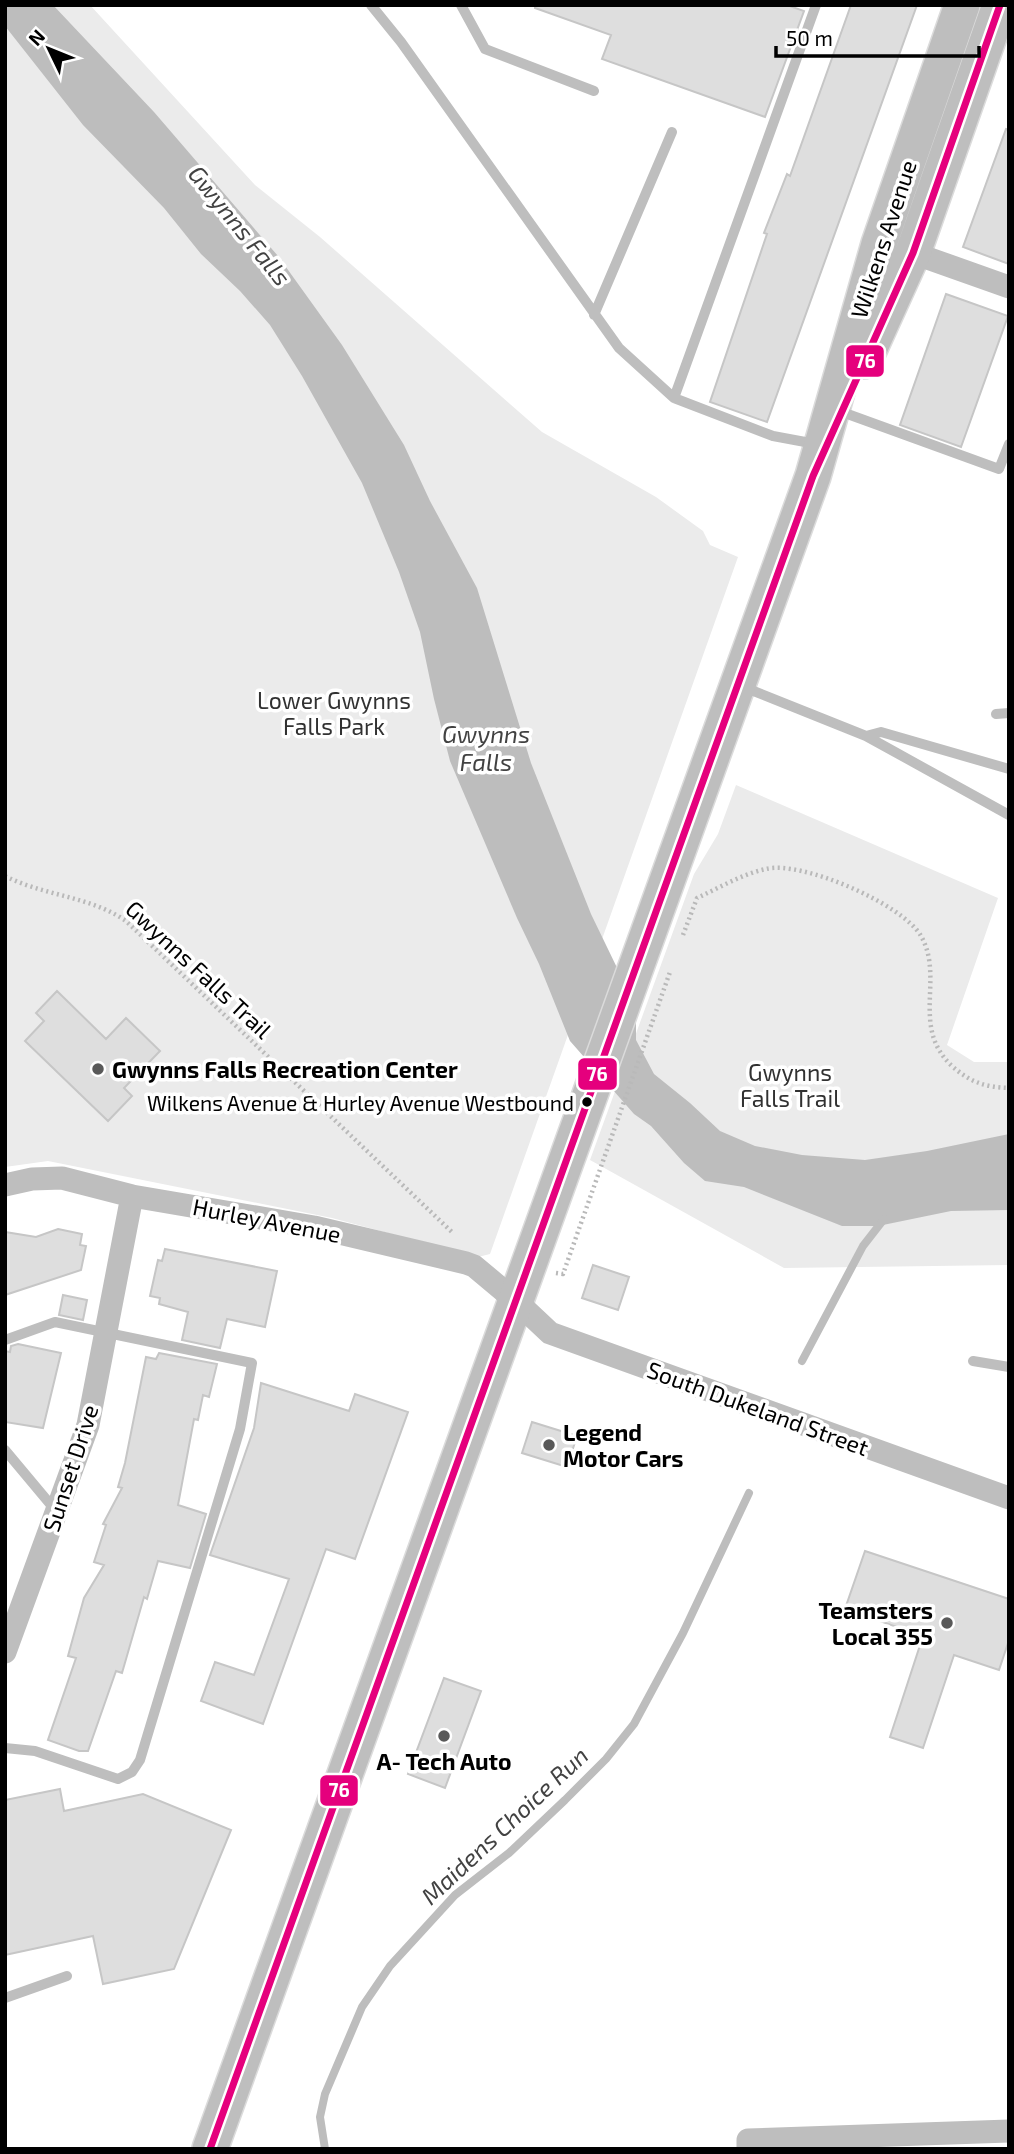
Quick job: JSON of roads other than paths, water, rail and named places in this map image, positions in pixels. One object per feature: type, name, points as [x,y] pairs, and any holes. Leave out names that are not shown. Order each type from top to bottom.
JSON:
[{"type":"main road","name":"Wilkens Avenue","points":[[210,2149],[517,1302],[817,461],[879,244],[961,5]]},
{"type":"main road","name":"Wilkens Avenue","points":[[817,461],[842,412],[913,253],[1000,5]]},
{"type":"street","points":[[913,253],[1009,287]]},
{"type":"street","name":"Hurley Avenue","points":[[5,1185],[32,1179],[62,1178],[132,1196],[314,1227],[466,1263],[474,1266],[517,1302]]},
{"type":"street","name":"Sunset Drive","points":[[5,1652],[88,1425],[132,1196]]},
{"type":"street","name":"South Dukeland Street","points":[[517,1302],[550,1334],[1009,1498]]},
{"type":"street","points":[[748,2144],[1009,2131]]},
{"type":"lane","points":[[371,5],[401,42],[619,348],[674,398],[773,436],[817,461]]},
{"type":"lane","points":[[461,5],[485,49],[594,90]]},
{"type":"lane","points":[[674,398],[816,5]]},
{"type":"lane","points":[[594,315],[671,132]]},
{"type":"lane","points":[[842,412],[999,469],[1009,444]]},
{"type":"lane","points":[[738,685],[866,736],[1009,815]]},
{"type":"lane","points":[[996,714],[1009,713]]},
{"type":"lane","points":[[866,736],[881,732],[1009,769]]},
{"type":"lane","points":[[5,1340],[55,1322],[252,1363],[240,1429],[140,1760],[132,1772],[118,1779],[35,1751],[5,1748]]},
{"type":"lane","points":[[973,1361],[1009,1367]]},
{"type":"lane","points":[[5,1450],[56,1511]]},
{"type":"lane","points":[[5,1998],[67,1976]]},
{"type":"water","name":"Gwynns Falls","points":[[5,5],[53,5],[154,112],[278,256],[342,345],[404,445],[430,501],[477,588],[531,763],[591,914],[636,1007],[636,1040],[654,1074],[720,1131],[755,1146],[802,1155],[865,1160],[927,1151],[1009,1134],[1009,1210],[951,1211],[878,1226],[842,1226],[744,1187],[705,1181],[684,1163],[651,1126],[634,1114],[570,1041],[450,761],[420,632],[399,572],[362,483],[270,325],[240,291],[201,254],[164,208],[83,125],[5,26]]},
{"type":"waterway","name":"Maidens Choice Run","points":[[802,1361],[863,1246],[884,1219]]},
{"type":"waterway","name":"Maidens Choice Run","points":[[325,2149],[320,2117],[325,2094],[362,2007],[390,1966],[455,1895],[509,1853],[565,1800],[606,1759],[634,1724],[683,1633],[749,1493]]},
{"type":"place","name":"Gwynns Falls Recreation Center","points":[[98,1069]]},
{"type":"place","name":"Wilkens Avenue & Hurley Avenue Westbound","points":[[587,1102]]},
{"type":"place","name":"Legend Motor Cars","points":[[549,1445]]},
{"type":"place","name":"Teamsters Local 355","points":[[947,1623]]},
{"type":"place","name":"A- Tech Auto","points":[[444,1736]]},
{"type":"park label","name":"Lower Gwynns Falls Park","points":[[334,713]]},
{"type":"park label","name":"Gwynns Falls Trail","points":[[790,1085]]}]
